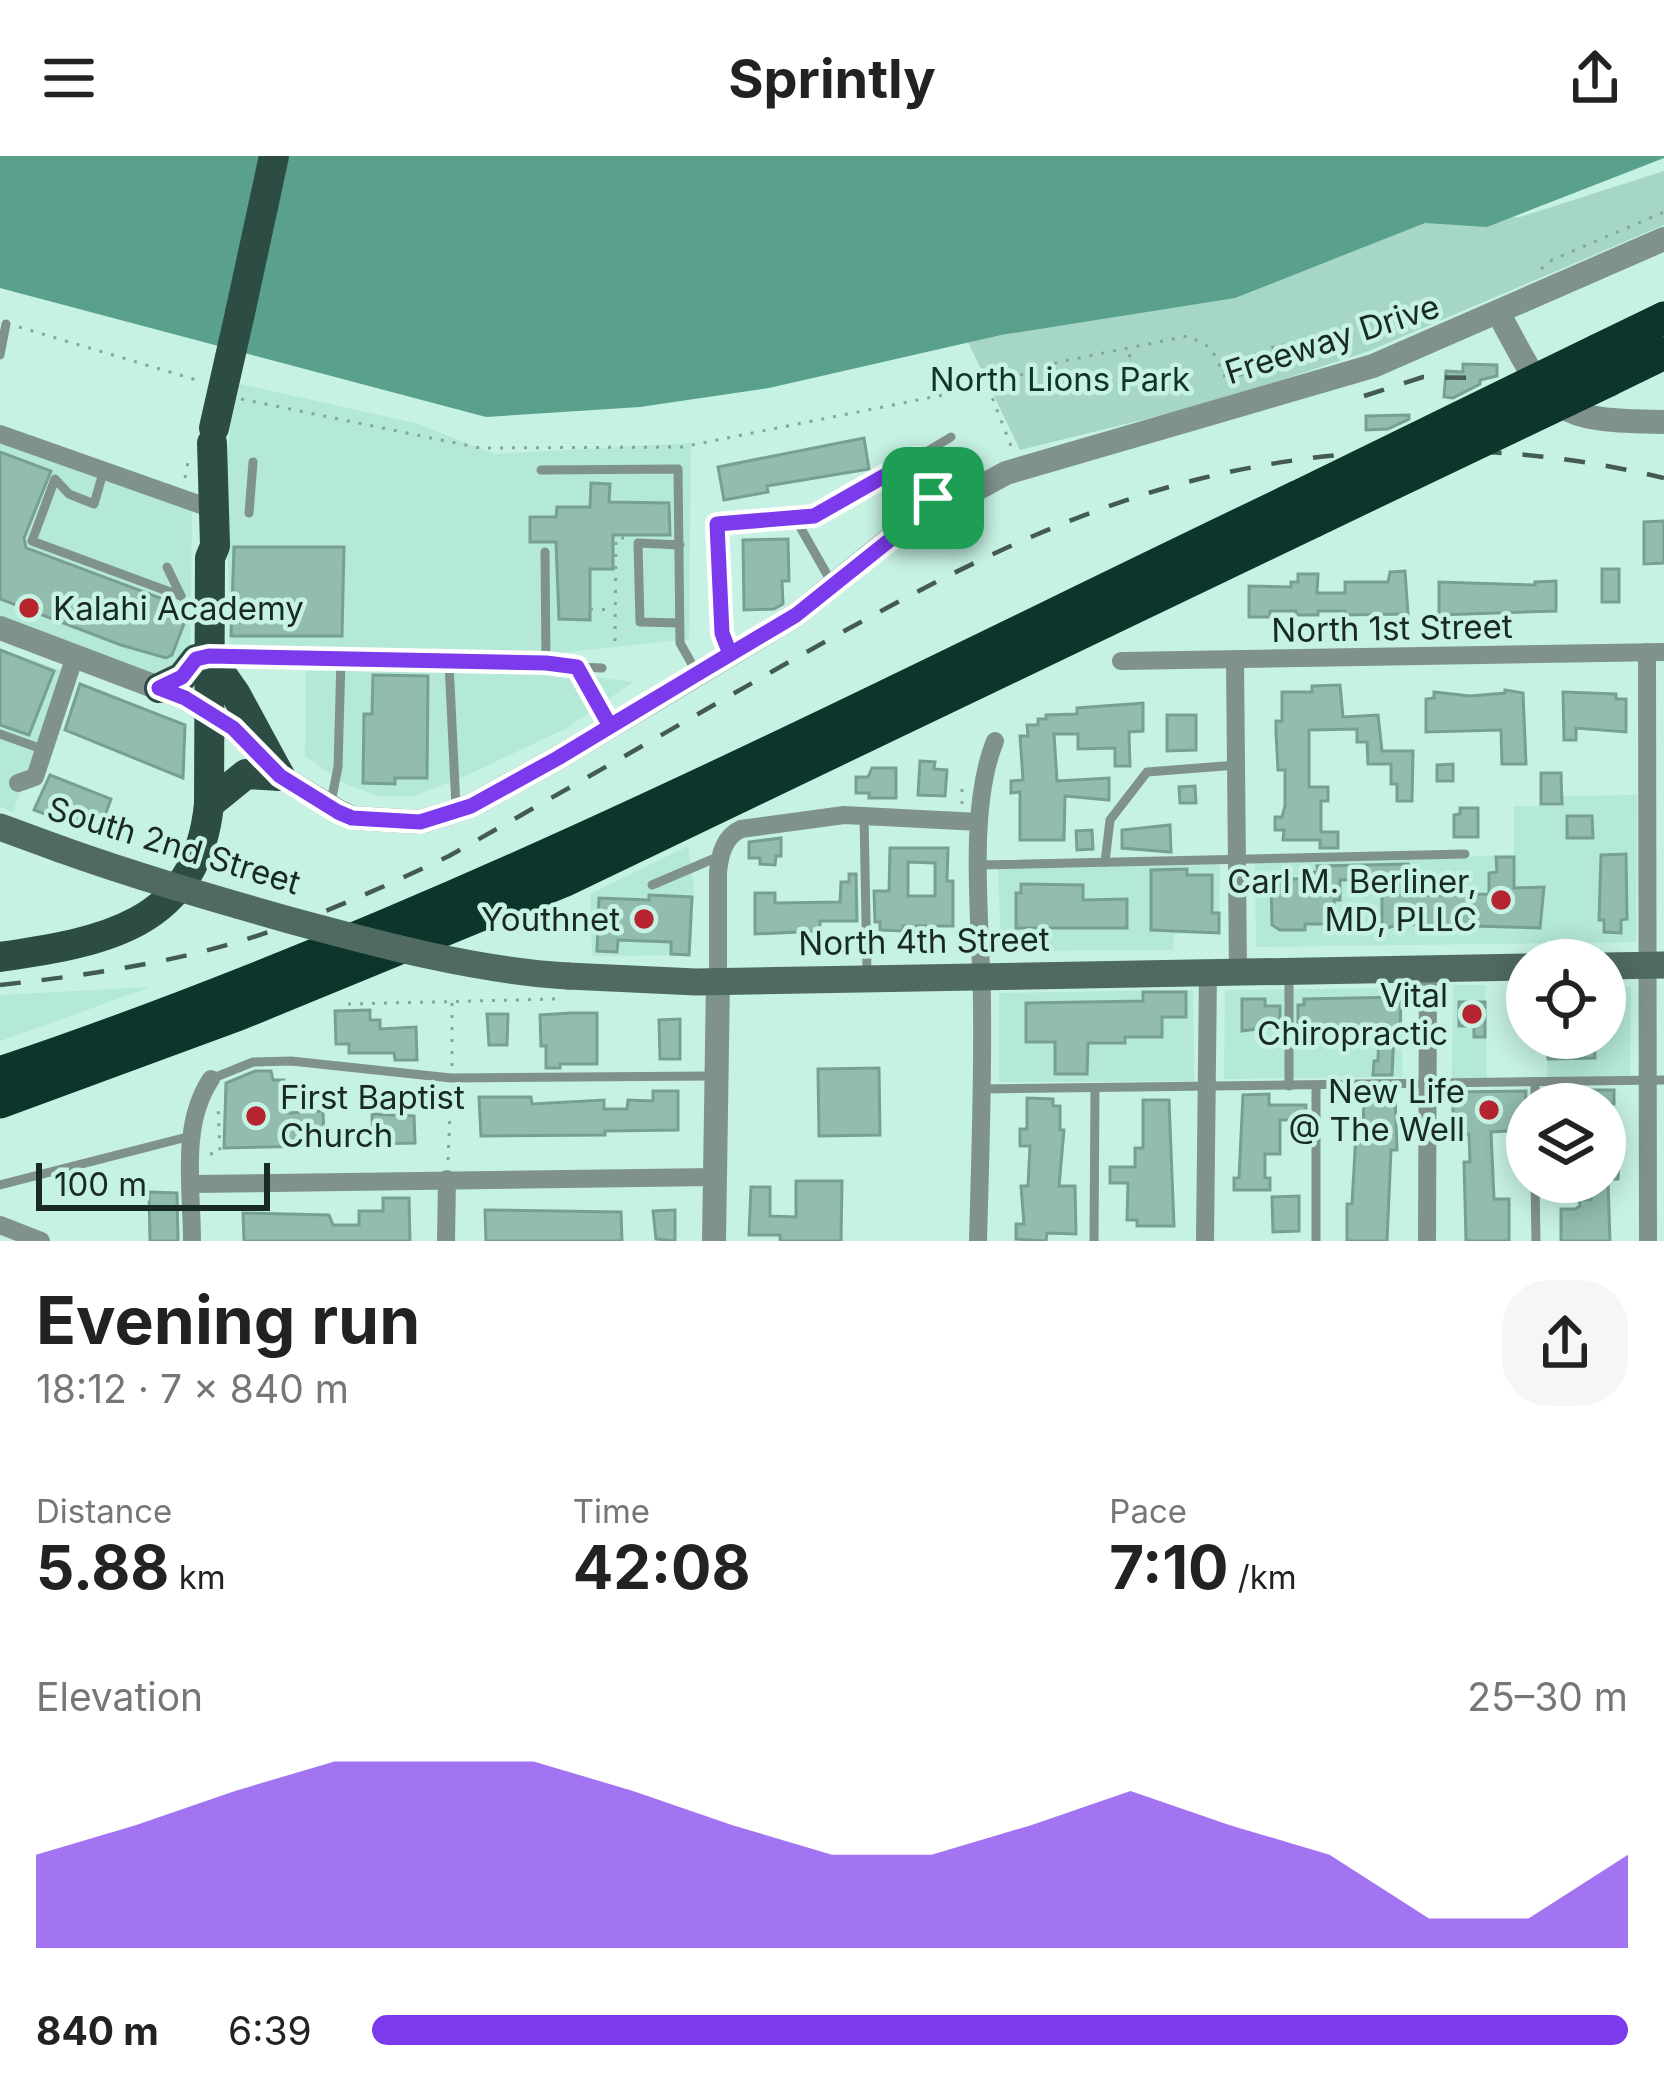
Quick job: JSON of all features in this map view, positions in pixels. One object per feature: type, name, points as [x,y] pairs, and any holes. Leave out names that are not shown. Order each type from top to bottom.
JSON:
[{"type":"highway","points":[[0,1073],[208,999],[436,907],[1305,509],[1604,365],[1664,318]]},
{"type":"highway","points":[[1604,365],[1664,353]]},
{"type":"highway","points":[[0,1102],[239,1014],[563,881],[1305,509]]},
{"type":"highway","points":[[0,1118],[98,1082],[239,1014]]},
{"type":"main road","points":[[274,156],[205,462],[204,546],[235,693],[280,776]]},
{"type":"main road","points":[[210,558],[215,547],[213,435]]},
{"type":"main road","points":[[159,688],[182,677],[196,659],[229,656]]},
{"type":"main road","points":[[209,804],[209,712],[229,656]]},
{"type":"main road","points":[[0,957],[114,935],[152,916],[176,888],[182,850],[209,804],[246,774],[280,776]]},
{"type":"main road","name":"South 2nd Street","points":[[0,827],[327,930]]},
{"type":"main road","name":"North 4th Street","points":[[327,930],[562,987],[1506,968]]},
{"type":"main road","points":[[1626,966],[1656,965]]},
{"type":"street","name":"Freeway Drive","points":[[0,628],[159,688],[209,712],[233,728],[280,776],[352,818],[420,822],[456,811],[558,758],[796,615],[901,531],[1006,472],[1373,366],[1664,239]]},
{"type":"street","points":[[1499,314],[1547,398],[1576,416],[1606,422],[1664,422]]},
{"type":"street","points":[[0,434],[204,506]]},
{"type":"street","points":[[1648,1241],[1656,1081],[1656,652]]},
{"type":"street","name":"North 1st Street","points":[[1121,661],[1656,652]]},
{"type":"street","points":[[18,783],[35,777],[75,656]]},
{"type":"street","points":[[229,656],[577,667],[610,726]]},
{"type":"street","points":[[1235,661],[1238,971]]},
{"type":"street","points":[[978,1241],[982,976],[980,865],[971,817],[995,741]]},
{"type":"street","points":[[714,1241],[719,856],[730,834],[792,820],[971,817]]},
{"type":"street","points":[[1427,1241],[1428,969]]},
{"type":"street","points":[[1205,1241],[1208,972]]},
{"type":"street","points":[[192,1241],[190,1136],[200,1096],[214,1089]]},
{"type":"street","points":[[192,1184],[448,1169],[716,1177]]},
{"type":"street","points":[[446,1241],[448,1169]]},
{"type":"street","points":[[0,1226],[41,1241]]},
{"type":"lane","points":[[0,355],[5,324]]},
{"type":"lane","points":[[730,654],[722,633],[717,524],[814,516],[951,437]]},
{"type":"lane","points":[[916,458],[939,509]]},
{"type":"lane","points":[[249,513],[254,463]]},
{"type":"lane","points":[[541,470],[678,469],[680,643],[698,673]]},
{"type":"lane","points":[[103,473],[94,504],[69,494],[55,479],[32,542],[181,596],[167,567]]},
{"type":"lane","points":[[795,518],[833,585]]},
{"type":"lane","points":[[679,622],[640,622],[638,543],[680,545]]},
{"type":"lane","points":[[545,552],[546,663]]},
{"type":"lane","points":[[330,807],[338,767],[340,660]]},
{"type":"lane","points":[[448,663],[456,811]]},
{"type":"lane","points":[[577,667],[602,668]]},
{"type":"lane","points":[[0,734],[41,756]]},
{"type":"lane","points":[[1106,862],[1110,820],[1147,772],[1237,765]]},
{"type":"lane","points":[[864,816],[867,978]]},
{"type":"lane","points":[[980,865],[1466,854]]},
{"type":"lane","points":[[652,885],[719,856]]},
{"type":"lane","points":[[1289,970],[1289,1086]]},
{"type":"lane","points":[[214,1089],[253,1063],[290,1061],[452,1078],[717,1076]]},
{"type":"lane","points":[[980,1089],[1656,1081]]},
{"type":"lane","points":[[1316,1086],[1316,1241]]},
{"type":"lane","points":[[1094,1241],[1095,1088]]},
{"type":"lane","points":[[0,1184],[190,1136]]},
{"type":"lane","points":[[1535,1203],[1536,1241]]},
{"type":"path","points":[[1540,270],[1552,260],[1664,212]]},
{"type":"path","points":[[5,324],[200,381]]},
{"type":"path","points":[[233,395],[480,448],[682,447],[988,386],[1059,362],[1188,336],[1211,349],[1226,376]]},
{"type":"path","points":[[1282,344],[1289,355]]},
{"type":"path","points":[[1272,346],[1279,359]]},
{"type":"path","points":[[1127,369],[1132,347]]},
{"type":"path","points":[[988,386],[1015,455]]},
{"type":"path","points":[[590,609],[616,610]]},
{"type":"path","points":[[962,781],[971,817]]},
{"type":"path","points":[[348,1004],[452,1003],[562,987]]},
{"type":"path","points":[[452,1003],[452,1073]]},
{"type":"path","points":[[207,1154],[220,1152],[214,1089]]},
{"type":"path","points":[[448,1169],[451,1094]]},
{"type":"shaded area","points":[[0,156],[1664,158],[1487,227],[1425,223],[1235,298],[1001,335],[769,388],[640,407],[486,417],[0,288]]},
{"type":"shaded area","points":[[240,384],[415,423],[495,454],[691,443],[689,639],[512,658],[230,657],[226,477]]},
{"type":"shaded area","points":[[0,439],[192,510],[190,688],[0,618]]},
{"type":"shaded area","points":[[0,648],[62,671],[13,812],[0,807]]},
{"type":"shaded area","points":[[306,671],[559,672],[633,682],[567,728],[465,776],[414,796],[378,796],[343,783],[305,756]]},
{"type":"shaded area","points":[[1637,795],[1636,942],[1506,939],[1506,944],[1256,947],[1255,863],[1514,855],[1514,806],[1562,806],[1563,796]]},
{"type":"shaded area","points":[[688,846],[694,886],[691,955],[592,956],[590,894]]},
{"type":"shaded area","points":[[1220,860],[1219,933],[1174,934],[1173,950],[1001,951],[998,866]]},
{"type":"shaded area","points":[[1453,985],[1485,985],[1487,1081],[1452,1078]]},
{"type":"shaded area","points":[[150,987],[43,1026],[0,1041],[0,995]]},
{"type":"shaded area","points":[[1626,987],[1631,987],[1630,1079],[1547,1080],[1548,1059],[1626,1059]]},
{"type":"shaded area","points":[[1403,988],[1402,1077],[1224,1079],[1225,990]]},
{"type":"shaded area","points":[[1193,990],[1194,1081],[999,1082],[999,993]]},
{"type":"green space","name":"North Lions Park","points":[[1664,171],[1664,225],[1369,351],[1215,402],[1020,450],[965,336],[1396,217],[1520,217]]},
{"type":"building","points":[[1257,355],[1262,368],[1240,375],[1236,362]]},
{"type":"building","points":[[1463,364],[1497,365],[1497,376],[1480,380],[1453,398],[1444,397],[1446,371],[1463,372]]},
{"type":"building","points":[[1409,415],[1388,429],[1366,430],[1366,416]]},
{"type":"building","points":[[864,438],[869,469],[767,486],[768,492],[724,500],[718,467]]},
{"type":"building","points":[[0,452],[51,471],[24,538],[26,548],[171,602],[187,616],[172,655],[166,658],[121,645],[0,599]]},
{"type":"building","points":[[591,483],[610,484],[609,502],[669,503],[670,535],[613,535],[613,569],[590,569],[590,620],[559,619],[556,542],[530,542],[530,517],[556,517],[557,507],[590,507]]},
{"type":"building","points":[[1664,521],[1664,563],[1644,564],[1644,522]]},
{"type":"building","points":[[788,539],[789,581],[782,581],[783,604],[744,610],[743,540]]},
{"type":"building","points":[[234,547],[344,547],[342,636],[231,636]]},
{"type":"building","points":[[1602,569],[1619,569],[1619,602],[1602,602]]},
{"type":"building","points":[[1405,571],[1408,614],[1270,611],[1270,617],[1249,617],[1249,586],[1291,587],[1291,582],[1298,582],[1298,574],[1318,574],[1317,593],[1345,593],[1345,582],[1388,582],[1390,572]]},
{"type":"building","points":[[1556,581],[1556,611],[1439,615],[1439,582],[1535,585]]},
{"type":"building","points":[[0,650],[54,671],[29,735],[0,725]]},
{"type":"building","points":[[373,675],[428,676],[427,778],[363,783],[364,714],[372,714]]},
{"type":"building","points":[[80,684],[185,725],[183,778],[65,730]]},
{"type":"building","points":[[1340,685],[1343,717],[1378,715],[1382,751],[1413,751],[1412,801],[1397,801],[1391,764],[1368,764],[1367,742],[1357,742],[1357,729],[1309,730],[1309,787],[1328,787],[1328,801],[1321,801],[1321,832],[1338,832],[1338,848],[1320,848],[1320,840],[1283,840],[1284,830],[1275,830],[1275,817],[1282,817],[1285,806],[1285,770],[1278,770],[1276,733],[1276,721],[1282,721],[1282,692]]},
{"type":"building","points":[[1505,690],[1523,693],[1526,764],[1502,764],[1501,730],[1426,732],[1426,699],[1434,698],[1434,692],[1470,696]]},
{"type":"building","points":[[1563,692],[1616,694],[1616,699],[1626,699],[1626,732],[1576,728],[1576,740],[1564,740]]},
{"type":"building","points":[[1143,703],[1143,731],[1129,732],[1130,766],[1115,766],[1115,748],[1078,749],[1078,734],[1054,734],[1057,781],[1109,778],[1109,800],[1065,796],[1064,840],[1020,840],[1020,792],[1011,793],[1011,781],[1023,780],[1020,736],[1028,736],[1027,725],[1038,725],[1038,719],[1046,715],[1077,714],[1077,708]]},
{"type":"building","points":[[1167,715],[1196,715],[1196,750],[1167,751]]},
{"type":"building","points":[[920,761],[935,762],[934,769],[947,770],[945,796],[918,795]]},
{"type":"building","points":[[1453,764],[1453,781],[1437,781],[1437,765]]},
{"type":"building","points":[[872,768],[896,768],[896,798],[856,793],[856,777],[868,777]]},
{"type":"building","points":[[1541,773],[1561,773],[1562,804],[1541,804]]},
{"type":"building","points":[[50,775],[111,799],[98,834],[34,810]]},
{"type":"building","points":[[1195,786],[1196,803],[1180,803],[1179,787]]},
{"type":"building","points":[[1460,808],[1478,808],[1478,837],[1454,837],[1454,815],[1460,814]]},
{"type":"building","points":[[1567,816],[1592,816],[1593,838],[1567,838]]},
{"type":"building","points":[[1170,825],[1171,852],[1122,848],[1122,830]]},
{"type":"building","points":[[1092,830],[1093,849],[1077,850],[1076,831]]},
{"type":"building","points":[[781,838],[781,856],[776,856],[775,865],[749,858],[749,842]]},
{"type":"building","points":[[890,848],[948,848],[953,926],[880,930],[880,922],[875,922],[874,891],[889,891]],"holes":[[[908,862],[935,863],[935,896],[908,896]]]},
{"type":"building","points":[[1626,854],[1627,919],[1621,920],[1621,933],[1604,932],[1604,920],[1599,920],[1601,855]]},
{"type":"building","points":[[1496,857],[1514,857],[1514,888],[1544,887],[1540,928],[1402,924],[1382,929],[1382,879],[1340,880],[1334,924],[1305,924],[1305,930],[1280,930],[1272,925],[1271,879],[1311,879],[1317,866],[1408,864],[1408,896],[1489,894],[1489,873],[1497,872]]},
{"type":"building","points":[[1187,869],[1187,875],[1212,875],[1212,913],[1219,913],[1219,933],[1151,930],[1151,870]]},
{"type":"building","points":[[849,874],[856,874],[857,921],[820,921],[820,931],[755,934],[755,893],[775,893],[775,903],[840,902],[841,882],[849,882]]},
{"type":"building","points":[[1021,884],[1083,885],[1083,900],[1127,899],[1127,928],[1016,928],[1016,893],[1021,893]]},
{"type":"building","name":"Youthnet","points":[[649,895],[692,897],[689,955],[671,954],[671,942],[618,940],[617,952],[597,951],[599,898],[649,900]]},
{"type":"building","points":[[1143,992],[1186,992],[1186,1017],[1162,1017],[1162,1037],[1088,1043],[1087,1074],[1055,1074],[1055,1042],[1026,1042],[1026,1003],[1143,1001]]},
{"type":"building","points":[[1401,997],[1392,1075],[1373,1075],[1379,1026],[1324,1026],[1324,1040],[1303,1037],[1303,1026],[1298,1026],[1298,1005],[1304,1005],[1304,999]]},
{"type":"building","points":[[1242,999],[1265,999],[1265,1006],[1280,1006],[1280,1026],[1242,1031]]},
{"type":"building","name":"Vital Chiropractic","points":[[1459,1002],[1485,1002],[1485,1037],[1474,1037],[1474,1026],[1459,1026]]},
{"type":"building","points":[[370,1010],[370,1020],[380,1020],[380,1029],[416,1027],[417,1060],[395,1060],[394,1053],[349,1053],[349,1044],[336,1044],[335,1011]]},
{"type":"building","points":[[597,1013],[597,1064],[546,1068],[540,1015]]},
{"type":"building","points":[[487,1014],[508,1014],[507,1045],[489,1045]]},
{"type":"building","points":[[680,1019],[680,1059],[660,1059],[659,1020]]},
{"type":"building","points":[[879,1068],[880,1135],[819,1136],[818,1069]]},
{"type":"building","name":"First Baptist Church","points":[[255,1071],[271,1071],[273,1080],[284,1080],[288,1113],[323,1111],[324,1137],[317,1138],[317,1146],[224,1148],[226,1083]]},
{"type":"building","points":[[653,1091],[678,1091],[678,1130],[481,1136],[479,1097],[531,1097],[532,1104],[604,1100],[604,1109],[627,1109],[628,1100],[653,1101]]},
{"type":"building","points":[[1506,1091],[1506,1131],[1491,1132],[1494,1199],[1509,1203],[1509,1241],[1466,1241],[1464,1162],[1470,1162],[1469,1134],[1453,1135],[1453,1092]]},
{"type":"building","points":[[1364,1093],[1395,1093],[1397,1150],[1391,1150],[1387,1241],[1347,1241],[1347,1204],[1352,1204],[1356,1133],[1363,1133]]},
{"type":"building","points":[[1269,1094],[1269,1105],[1306,1105],[1306,1120],[1280,1120],[1280,1154],[1265,1154],[1270,1190],[1234,1190],[1234,1178],[1239,1178],[1243,1095]]},
{"type":"building","points":[[1027,1098],[1053,1099],[1053,1106],[1060,1106],[1060,1130],[1064,1130],[1059,1186],[1075,1186],[1076,1234],[1047,1233],[1046,1241],[1016,1239],[1016,1224],[1024,1224],[1021,1186],[1028,1186],[1030,1146],[1020,1146],[1020,1129],[1027,1129]]},
{"type":"building","points":[[1143,1100],[1169,1100],[1174,1226],[1137,1226],[1137,1220],[1127,1220],[1128,1183],[1110,1183],[1110,1167],[1135,1167],[1135,1148],[1143,1148]]},
{"type":"building","points":[[372,1114],[414,1116],[415,1143],[373,1144]]},
{"type":"building","points":[[796,1181],[842,1181],[841,1241],[780,1241],[780,1235],[749,1235],[751,1187],[770,1187],[770,1216],[796,1217]]},
{"type":"building","points":[[149,1192],[177,1193],[178,1241],[150,1241]]},
{"type":"building","points":[[1299,1196],[1299,1231],[1273,1232],[1272,1197]]},
{"type":"building","points":[[383,1198],[409,1198],[410,1241],[244,1241],[243,1213],[329,1215],[333,1225],[359,1225],[359,1211],[383,1211]]},
{"type":"building","points":[[1609,1203],[1610,1241],[1561,1241],[1561,1209]]},
{"type":"building","points":[[485,1210],[621,1212],[622,1241],[486,1241]]},
{"type":"building","points":[[675,1210],[675,1241],[656,1239],[653,1211]]},
{"type":"railway","points":[[1364,396],[1423,377],[1478,378]]},
{"type":"railway","points":[[0,985],[184,956],[297,922],[373,891],[449,856],[926,587],[1031,537],[1139,496],[1253,467],[1370,452],[1429,450],[1548,457],[1664,478]]},
{"type":"place","name":"Kalahi Academy","points":[[29,608]]},
{"type":"place","name":"Carl M. Berliner, MD, PLLC","points":[[1501,900]]},
{"type":"place","name":"Youthnet","points":[[644,919]]},
{"type":"place","name":"Vital Chiropractic","points":[[1472,1014]]},
{"type":"place","name":"New Life @ The Well","points":[[1489,1110]]},
{"type":"place","name":"First Baptist Church","points":[[256,1116]]},
{"type":"route","points":[[933,498],[916,458],[814,516],[717,524],[722,633],[730,654],[610,726],[558,758],[471,806],[420,822],[352,818],[338,812],[280,776],[233,728],[159,688],[182,677],[196,659],[209,656],[546,663],[577,667],[610,726],[796,615],[901,531],[939,509],[933,498]]}]
